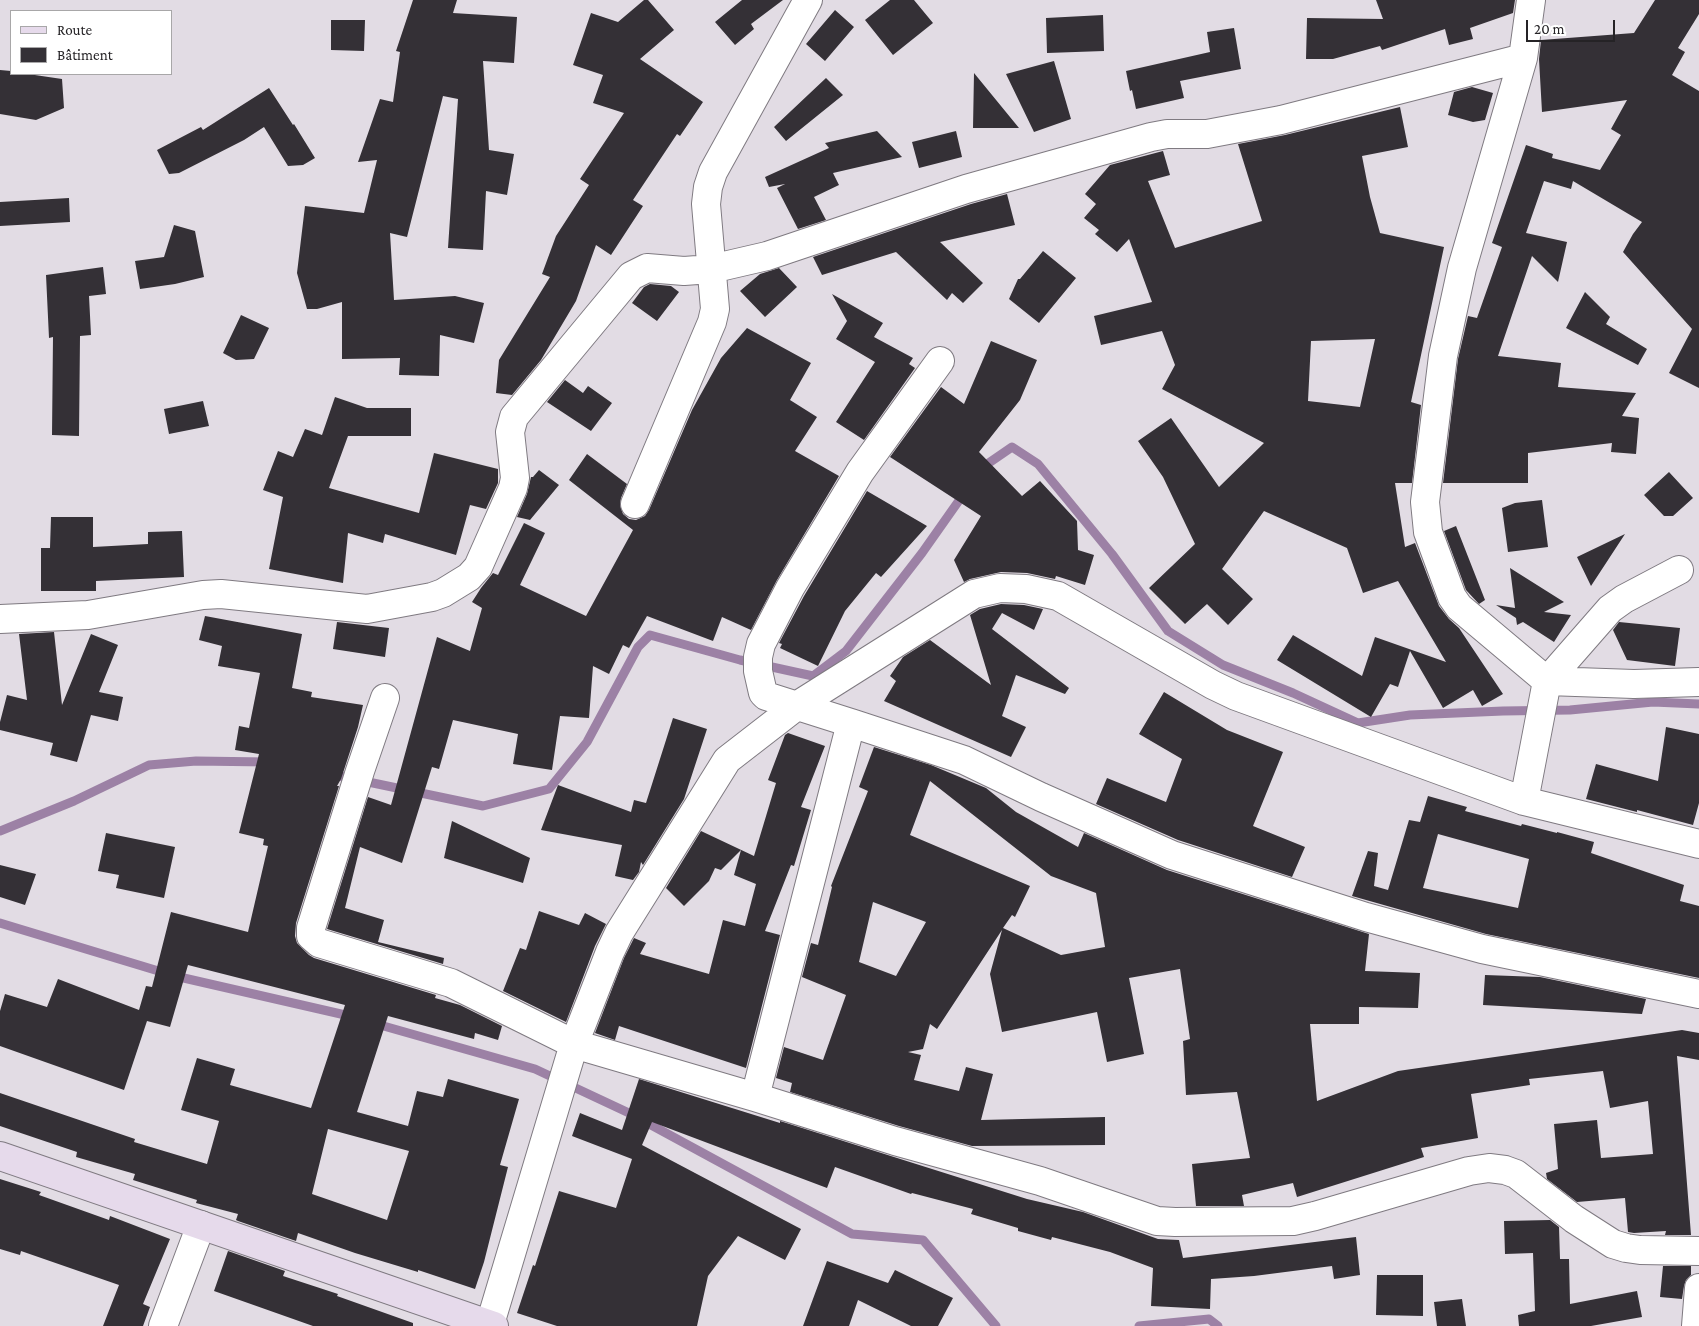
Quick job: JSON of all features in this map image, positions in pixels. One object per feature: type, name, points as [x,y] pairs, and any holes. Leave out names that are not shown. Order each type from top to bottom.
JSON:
[{"type":"street","points":[[635,504],[712,322],[715,309],[706,204],[708,187],[713,172],[808,0]]},
{"type":"street","points":[[1531,0],[1523,58],[1462,268],[1443,356],[1425,502],[1428,532],[1452,597],[1544,699]]},
{"type":"street","points":[[0,618],[88,615],[203,595],[221,594],[367,609],[432,597],[443,593],[469,577],[478,568],[513,488],[515,478],[510,432],[514,417],[631,276],[647,268],[684,271],[711,269],[766,256],[966,188],[1151,137],[1167,134],[1207,134],[1281,120],[1523,58]]},
{"type":"street","points":[[940,361],[860,472],[790,588],[761,644],[758,664],[763,693],[766,696],[964,760],[1041,797],[1172,855],[1366,917],[1482,950],[1699,994]]},
{"type":"street","points":[[1524,801],[1544,699],[1610,609],[1624,599],[1679,570]]},
{"type":"street","points":[[0,1156],[492,1325],[572,1053],[619,933],[727,760],[798,705],[974,594],[1000,588],[1026,589],[1058,596],[1213,685],[1236,696],[1524,801],[1699,844]]},
{"type":"street","points":[[1544,699],[1634,684],[1699,682]]},
{"type":"street","points":[[384,698],[311,928],[312,936],[319,943],[451,982],[572,1053],[755,1097],[895,1141],[1040,1181],[1157,1221],[1293,1220],[1315,1216],[1469,1171],[1489,1168],[1505,1170],[1516,1174],[1574,1219],[1613,1244],[1640,1250],[1699,1251]]},
{"type":"street","points":[[755,1097],[851,723]]},
{"type":"street","points":[[163,1326],[201,1225]]},
{"type":"street","points":[[1696,1326],[1699,1288]]},
{"type":"building","points":[[413,0],[457,0],[453,13],[517,17],[514,63],[483,61],[489,150],[514,154],[507,195],[486,191],[483,250],[448,248],[458,99],[443,96],[407,237],[390,233],[394,300],[455,296],[484,303],[474,343],[440,335],[439,376],[399,375],[400,358],[342,359],[342,302],[317,309],[307,309],[297,273],[305,206],[364,213],[377,160],[358,162],[380,99],[393,102],[400,52],[396,51]]},
{"type":"building","points":[[644,0],[648,0],[674,30],[640,59],[703,102],[680,136],[677,134],[633,200],[643,206],[611,255],[596,245],[576,301],[541,360],[512,395],[496,393],[499,360],[550,277],[542,274],[556,236],[589,185],[580,179],[624,113],[593,103],[603,75],[573,65],[591,13],[618,22]]},
{"type":"building","points":[[742,0],[783,0],[751,24],[754,29],[735,45],[715,22]]},
{"type":"building","points":[[890,0],[914,0],[933,23],[893,55],[865,20]]},
{"type":"building","points":[[1376,0],[1515,0],[1513,13],[1470,28],[1473,39],[1449,45],[1445,29],[1382,50],[1380,46],[1333,59],[1306,59],[1307,18],[1383,19]]},
{"type":"building","points":[[1655,0],[1699,0],[1699,14],[1678,48],[1685,52],[1672,75],[1699,91],[1699,388],[1669,373],[1692,329],[1623,252],[1642,222],[1573,181],[1571,189],[1544,181],[1526,233],[1567,242],[1558,282],[1532,256],[1498,356],[1561,363],[1558,387],[1636,393],[1622,416],[1639,418],[1636,454],[1611,452],[1612,443],[1528,453],[1528,483],[1443,483],[1458,359],[1468,316],[1477,318],[1502,247],[1492,243],[1526,145],[1553,154],[1552,158],[1600,170],[1621,135],[1611,129],[1627,100],[1542,112],[1539,59],[1541,40],[1634,33]]},
{"type":"building","points":[[835,10],[854,27],[825,61],[806,44]]},
{"type":"building","points":[[1103,15],[1104,51],[1047,53],[1046,18]]},
{"type":"building","points":[[331,20],[365,20],[364,51],[331,50]]},
{"type":"building","points":[[1234,28],[1241,69],[1180,81],[1184,98],[1136,109],[1126,71],[1210,52],[1207,32]]},
{"type":"building","points":[[1054,61],[1071,119],[1034,132],[1006,74]]},
{"type":"building","points":[[0,70],[10,71],[10,75],[35,75],[62,79],[64,108],[36,120],[0,114]]},
{"type":"building","points":[[974,73],[1019,128],[973,128]]},
{"type":"building","points":[[826,78],[843,95],[786,141],[774,127]]},
{"type":"building","points":[[1472,87],[1493,93],[1485,120],[1473,122],[1448,115],[1454,92]]},
{"type":"building","points":[[269,88],[315,158],[303,165],[288,166],[264,127],[244,140],[179,173],[169,174],[157,150],[201,127],[203,130]]},
{"type":"building","points":[[1400,107],[1408,147],[1362,156],[1370,197],[1380,233],[1444,247],[1411,402],[1421,405],[1412,483],[1395,483],[1405,547],[1415,543],[1439,606],[1459,628],[1503,694],[1482,706],[1473,690],[1443,708],[1410,651],[1398,687],[1390,684],[1371,717],[1277,660],[1293,635],[1362,676],[1375,637],[1446,662],[1398,581],[1363,593],[1347,548],[1264,511],[1222,569],[1253,599],[1228,625],[1207,604],[1185,624],[1149,588],[1195,544],[1163,477],[1138,441],[1171,418],[1219,487],[1264,443],[1162,389],[1175,365],[1162,331],[1101,345],[1094,316],[1152,302],[1129,239],[1117,252],[1095,234],[1099,230],[1084,218],[1096,204],[1085,194],[1110,165],[1163,151],[1170,175],[1148,181],[1175,248],[1262,221],[1238,144],[1285,135]],"holes":[[[1375,339],[1360,407],[1308,401],[1311,341]]]},
{"type":"building","points":[[877,131],[902,157],[833,173],[839,185],[814,197],[826,220],[798,229],[777,188],[785,184],[769,187],[765,177],[829,148],[825,143]]},
{"type":"building","points":[[956,131],[962,157],[919,168],[912,142]]},
{"type":"building","points":[[1007,194],[1015,225],[940,242],[983,283],[963,303],[952,293],[947,300],[896,252],[822,275],[813,257],[971,204]]},
{"type":"building","points":[[69,198],[70,222],[0,226],[0,202]]},
{"type":"building","points":[[174,225],[195,231],[204,277],[175,284],[140,289],[135,261],[164,257]]},
{"type":"building","points":[[1043,251],[1076,278],[1039,323],[1009,299],[1018,279]]},
{"type":"building","points":[[103,267],[106,294],[89,296],[91,335],[80,336],[79,436],[52,435],[53,337],[49,338],[46,275]]},
{"type":"building","points":[[779,268],[797,287],[765,317],[740,291],[760,274]]},
{"type":"building","points":[[650,284],[671,286],[679,292],[657,321],[632,303],[644,287]]},
{"type":"building","points":[[1585,292],[1610,317],[1606,324],[1647,349],[1638,365],[1566,328]]},
{"type":"building","points":[[832,294],[883,323],[874,337],[913,358],[909,364],[915,368],[864,440],[836,422],[875,362],[836,339],[847,321]]},
{"type":"building","points":[[241,315],[269,328],[254,359],[236,360],[223,353]]},
{"type":"building","points":[[747,328],[811,363],[790,400],[817,417],[795,451],[839,476],[777,580],[751,630],[722,617],[713,641],[647,616],[629,648],[623,645],[609,674],[593,666],[589,718],[560,716],[552,770],[513,764],[518,734],[453,720],[439,769],[432,767],[402,863],[360,847],[345,908],[384,920],[378,942],[444,958],[443,964],[327,929],[368,797],[391,805],[437,637],[470,651],[482,608],[472,602],[493,573],[498,575],[524,523],[545,533],[520,585],[586,616],[633,530],[569,480],[587,454],[627,484],[620,505],[623,514],[629,519],[636,520],[645,516],[692,410],[721,358]]},
{"type":"building","points":[[991,341],[1037,360],[1020,400],[979,452],[1022,496],[1040,481],[1077,521],[1078,550],[1094,555],[1085,585],[1056,576],[1055,579],[1027,573],[1001,572],[964,582],[954,560],[981,516],[890,457],[941,387],[964,404]]},
{"type":"building","points":[[565,380],[583,393],[588,386],[612,403],[591,431],[547,402]]},
{"type":"building","points":[[335,397],[367,408],[411,408],[411,436],[348,436],[329,488],[419,513],[434,453],[498,469],[498,483],[486,509],[470,505],[456,555],[385,534],[383,543],[348,533],[343,583],[269,569],[283,497],[263,490],[278,451],[293,457],[305,429],[322,435]]},
{"type":"building","points":[[203,401],[209,426],[169,434],[164,409]]},
{"type":"building","points":[[539,470],[559,485],[530,520],[517,517],[527,494],[531,477]]},
{"type":"building","points":[[1669,472],[1693,498],[1673,516],[1664,516],[1644,495]]},
{"type":"building","points":[[867,491],[927,526],[881,577],[876,573],[845,611],[818,666],[780,648],[782,644],[779,643],[804,596]]},
{"type":"building","points":[[1542,500],[1548,547],[1508,552],[1502,508],[1515,503]]},
{"type":"building","points":[[51,517],[93,517],[93,547],[148,544],[148,532],[182,531],[184,577],[96,581],[96,591],[41,591],[41,548],[50,548]]},
{"type":"building","points":[[1456,526],[1485,600],[1479,604],[1466,590],[1444,531]]},
{"type":"building","points":[[1625,534],[1591,586],[1577,557]]},
{"type":"building","points":[[1510,568],[1564,602],[1544,612],[1571,615],[1554,642],[1523,622],[1517,625],[1516,618],[1496,605],[1515,608]]},
{"type":"building","points":[[1001,604],[1024,605],[1043,609],[1034,630],[1002,613],[992,629],[1069,688],[1065,694],[1016,675],[1002,716],[1026,727],[1011,757],[884,701],[896,681],[890,676],[903,657],[930,640],[991,685],[970,615],[980,609]]},
{"type":"building","points":[[205,616],[302,634],[292,688],[312,692],[311,697],[363,705],[358,727],[337,786],[339,786],[296,923],[295,936],[297,943],[314,958],[436,995],[435,998],[460,1005],[502,1026],[498,1040],[475,1033],[474,1039],[388,1016],[357,1112],[408,1126],[417,1091],[443,1097],[448,1079],[519,1099],[500,1165],[508,1167],[484,1262],[475,1289],[418,1270],[418,1272],[355,1253],[298,1233],[296,1241],[238,1221],[236,1220],[238,1214],[196,1203],[197,1200],[133,1180],[135,1174],[76,1157],[77,1152],[0,1126],[0,1093],[135,1139],[134,1142],[207,1164],[219,1121],[181,1110],[197,1058],[235,1069],[230,1085],[311,1108],[345,1005],[188,965],[170,1027],[147,1021],[124,1090],[0,1046],[0,1011],[5,994],[47,1007],[58,979],[139,1010],[146,986],[152,987],[171,912],[248,932],[268,846],[263,845],[264,839],[239,833],[259,754],[235,750],[239,726],[249,728],[260,673],[218,666],[222,646],[199,640]],"holes":[[[328,1129],[409,1151],[387,1220],[312,1194]]]},
{"type":"building","points":[[337,622],[389,628],[385,657],[333,649]]},
{"type":"building","points":[[1619,622],[1680,628],[1675,666],[1627,660],[1613,630]]},
{"type":"building","points":[[54,632],[62,705],[91,634],[118,645],[99,692],[123,697],[118,721],[91,715],[77,762],[50,755],[53,743],[0,730],[0,722],[7,695],[27,700],[19,634]]},
{"type":"building","points":[[1164,692],[1227,730],[1283,752],[1253,826],[1305,847],[1292,877],[1178,840],[1096,804],[1107,778],[1166,802],[1182,759],[1139,734]]},
{"type":"building","points":[[673,718],[707,729],[684,799],[643,865],[641,862],[639,872],[633,880],[615,876],[622,845],[541,830],[558,785],[631,812],[634,800],[646,803]]},
{"type":"building","points":[[1666,727],[1699,734],[1699,803],[1693,825],[1586,799],[1596,764],[1658,781]]},
{"type":"building","points":[[788,733],[825,746],[801,807],[811,810],[794,866],[791,865],[765,931],[780,935],[746,1068],[619,1026],[615,1040],[595,1033],[624,958],[634,938],[646,943],[640,954],[709,974],[723,920],[745,926],[756,884],[734,875],[741,850],[721,870],[715,868],[709,881],[684,906],[666,888],[701,831],[754,856],[776,783],[768,780],[785,735]]},
{"type":"building","points":[[874,747],[931,765],[986,788],[1016,812],[1078,847],[1084,833],[1167,870],[1369,934],[1365,971],[1420,973],[1418,1008],[1359,1007],[1359,1024],[1310,1024],[1317,1101],[1398,1071],[1682,1030],[1699,1033],[1699,1060],[1677,1056],[1691,1235],[1665,1235],[1666,1231],[1628,1232],[1625,1198],[1577,1202],[1547,1179],[1546,1173],[1558,1169],[1554,1124],[1597,1120],[1601,1158],[1653,1154],[1648,1101],[1610,1108],[1603,1071],[1529,1079],[1530,1085],[1471,1094],[1478,1138],[1421,1148],[1424,1157],[1297,1197],[1293,1183],[1242,1195],[1244,1206],[1196,1206],[1192,1164],[1250,1158],[1237,1092],[1186,1095],[1183,1041],[1190,1039],[1180,969],[1129,978],[1144,1054],[1107,1062],[1097,1012],[1002,1032],[990,974],[1002,930],[937,1029],[930,1024],[923,1049],[908,1052],[921,1055],[914,1080],[959,1091],[966,1067],[993,1074],[981,1120],[1105,1117],[1105,1145],[972,1146],[899,1126],[790,1092],[792,1083],[776,1078],[784,1047],[823,1060],[846,995],[802,977],[811,943],[818,945],[831,886],[868,791],[859,787]],"holes":[[[930,781],[1051,876],[1096,893],[1105,947],[1061,955],[1003,928],[1012,915],[1015,917],[1030,886],[910,835]],[[873,902],[926,922],[896,976],[859,962]]]},
{"type":"building","points":[[1428,796],[1467,807],[1465,811],[1594,842],[1591,853],[1684,885],[1680,901],[1699,906],[1699,978],[1486,934],[1352,896],[1368,851],[1378,853],[1374,886],[1388,890],[1409,820],[1420,822]],"holes":[[[1438,834],[1529,859],[1518,908],[1423,888]]]},
{"type":"building","points":[[452,821],[530,858],[523,883],[444,858]]},
{"type":"building","points":[[106,833],[175,847],[164,898],[116,888],[119,875],[98,871]]},
{"type":"building","points":[[0,865],[36,874],[25,905],[0,897]]},
{"type":"building","points":[[539,911],[579,925],[585,913],[606,924],[595,946],[566,1022],[503,991],[520,948],[526,950]]},
{"type":"building","points":[[1485,975],[1540,977],[1646,999],[1642,1014],[1483,1005]]},
{"type":"building","points":[[639,1079],[780,1123],[780,1121],[1027,1199],[1083,1212],[1158,1239],[1179,1240],[1183,1258],[1356,1237],[1360,1275],[1334,1279],[1332,1266],[1254,1276],[1211,1279],[1210,1309],[1151,1306],[1153,1268],[1110,1252],[1052,1237],[1051,1240],[1018,1231],[1018,1228],[971,1214],[973,1209],[911,1194],[835,1167],[827,1188],[652,1122],[642,1145],[801,1229],[785,1260],[738,1236],[708,1276],[697,1326],[557,1326],[517,1313],[533,1265],[535,1266],[559,1191],[616,1208],[632,1159],[572,1136],[580,1113],[622,1130]]},
{"type":"building","points":[[0,1179],[41,1192],[39,1195],[109,1220],[110,1216],[170,1239],[143,1304],[150,1307],[143,1326],[103,1326],[119,1285],[21,1251],[20,1255],[0,1249]]},
{"type":"building","points":[[1550,1220],[1559,1227],[1560,1259],[1569,1259],[1570,1304],[1637,1291],[1642,1317],[1591,1326],[1519,1326],[1518,1315],[1535,1311],[1533,1253],[1505,1254],[1504,1221]]},
{"type":"building","points":[[228,1251],[285,1271],[283,1276],[338,1294],[337,1296],[413,1323],[413,1326],[313,1326],[214,1291]]},
{"type":"building","points":[[827,1261],[888,1283],[895,1270],[953,1298],[938,1326],[911,1326],[858,1300],[849,1326],[803,1326]]},
{"type":"building","points":[[1663,1266],[1691,1266],[1691,1275],[1686,1280],[1682,1299],[1660,1297]]},
{"type":"building","points":[[1377,1275],[1423,1275],[1423,1316],[1376,1315]]},
{"type":"building","points":[[1462,1299],[1466,1326],[1437,1326],[1434,1302]]},
{"type":"waterway","points":[[980,469],[1012,447],[1038,464],[1112,554],[1168,631],[1223,665],[1293,693],[1358,723],[1410,715],[1570,710],[1653,702],[1699,704]]},
{"type":"waterway","points":[[330,774],[483,806],[549,789],[587,742],[638,647],[650,635],[740,660],[813,676],[846,651],[922,553],[965,492]]},
{"type":"waterway","points":[[0,831],[74,801],[149,765],[196,761],[268,762]]},
{"type":"waterway","points":[[0,923],[175,976],[354,1017]]},
{"type":"waterway","points":[[373,1023],[535,1069],[629,1113],[852,1234],[923,1240],[996,1326]]},
{"type":"waterway","points":[[1139,1326],[1209,1319],[1218,1326]]}]
